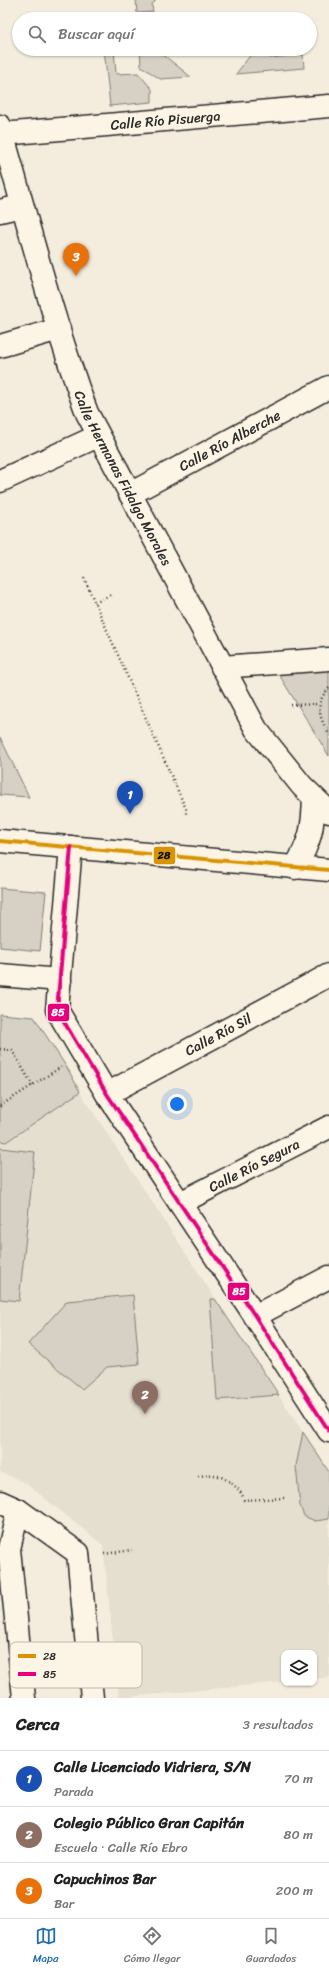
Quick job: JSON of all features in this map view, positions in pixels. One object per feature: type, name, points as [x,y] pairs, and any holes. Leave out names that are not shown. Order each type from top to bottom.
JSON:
[{"type":"street","name":"Calle Río Pisuerga","points":[[1,130],[329,106]]},
{"type":"street","name":"Calle Hermanas Fidalgo Morales","points":[[1,130],[21,206],[71,371],[87,413],[256,729],[302,786],[321,805],[306,849],[295,868]]},
{"type":"street","points":[[0,211],[21,206]]},
{"type":"street","points":[[0,346],[59,329]]},
{"type":"street","name":"Calle Río Alberche","points":[[130,494],[329,387]]},
{"type":"street","points":[[0,481],[98,436]]},
{"type":"street","points":[[222,667],[329,660]]},
{"type":"street","points":[[0,841],[329,870]]},
{"type":"street","points":[[71,847],[57,1010],[107,1094],[327,1423]]},
{"type":"street","points":[[0,975],[60,980]]},
{"type":"street","name":"Calle Río Sil","points":[[107,1094],[329,975]]},
{"type":"street","name":"Calle Río Segura","points":[[180,1203],[329,1127]]},
{"type":"street","points":[[255,1316],[329,1277]]},
{"type":"street","points":[[9,1506],[78,1553],[87,1642]]},
{"type":"street","points":[[9,1506],[9,1549],[18,1642]]},
{"type":"street","points":[[23,1688],[24,1698]]},
{"type":"street","points":[[91,1688],[92,1698]]},
{"type":"path","points":[[84,578],[186,809],[186,816]]},
{"type":"path","points":[[95,603],[112,594]]},
{"type":"path","points":[[329,688],[319,704],[319,717],[329,735]]},
{"type":"path","points":[[291,705],[319,704]]},
{"type":"path","points":[[0,1049],[12,1050],[33,1086]]},
{"type":"path","points":[[0,1106],[63,1067]]},
{"type":"path","points":[[198,1476],[214,1475],[222,1477],[243,1494],[244,1500],[285,1498]]},
{"type":"path","points":[[99,1554],[132,1550]]},
{"type":"shaded area","points":[[136,0],[156,0],[152,5],[153,12],[137,12]]},
{"type":"shaded area","points":[[105,56],[115,56],[116,74],[138,73],[152,89],[152,102],[110,106]]},
{"type":"shaded area","points":[[140,56],[165,56],[191,77],[160,79],[141,66]]},
{"type":"shaded area","points":[[250,56],[270,56],[270,58],[303,56],[304,68],[236,74]]},
{"type":"shaded area","points":[[329,670],[329,756],[278,673]]},
{"type":"shaded area","points":[[0,737],[29,797],[0,795]]},
{"type":"shaded area","points":[[0,888],[46,892],[40,951],[0,947]]},
{"type":"shaded area","points":[[0,1014],[34,1017],[69,1071],[80,1092],[6,1142],[0,1141]]},
{"type":"shaded area","points":[[80,1092],[329,1472],[329,1677],[317,1679],[317,1650],[281,1650],[281,1682],[119,1698],[118,1688],[142,1688],[142,1642],[113,1642],[103,1545],[24,1482],[0,1472],[0,1141],[6,1142]]},
{"type":"shaded area","points":[[0,1148],[35,1152],[19,1301],[0,1299]]},
{"type":"shaded area","points":[[133,1295],[139,1364],[107,1367],[82,1389],[28,1344],[67,1301]]},
{"type":"shaded area","points":[[210,1299],[215,1299],[279,1395],[217,1400]]},
{"type":"shaded area","points":[[303,1432],[329,1472],[329,1519],[315,1521],[304,1516],[300,1506],[296,1466]]},
{"type":"transit line","name":"28","points":[[0,841],[329,870]]},
{"type":"transit line","name":"85","points":[[71,847],[57,1010],[107,1094],[255,1316],[329,1431]]},
{"type":"place","name":"Capuchinos Bar","points":[[76,276]]},
{"type":"place","name":"Calle Licenciado Vidriera, S/N","points":[[130,814]]},
{"type":"place","name":"Colegio Público Gran Capitán","points":[[145,1414]]}]
